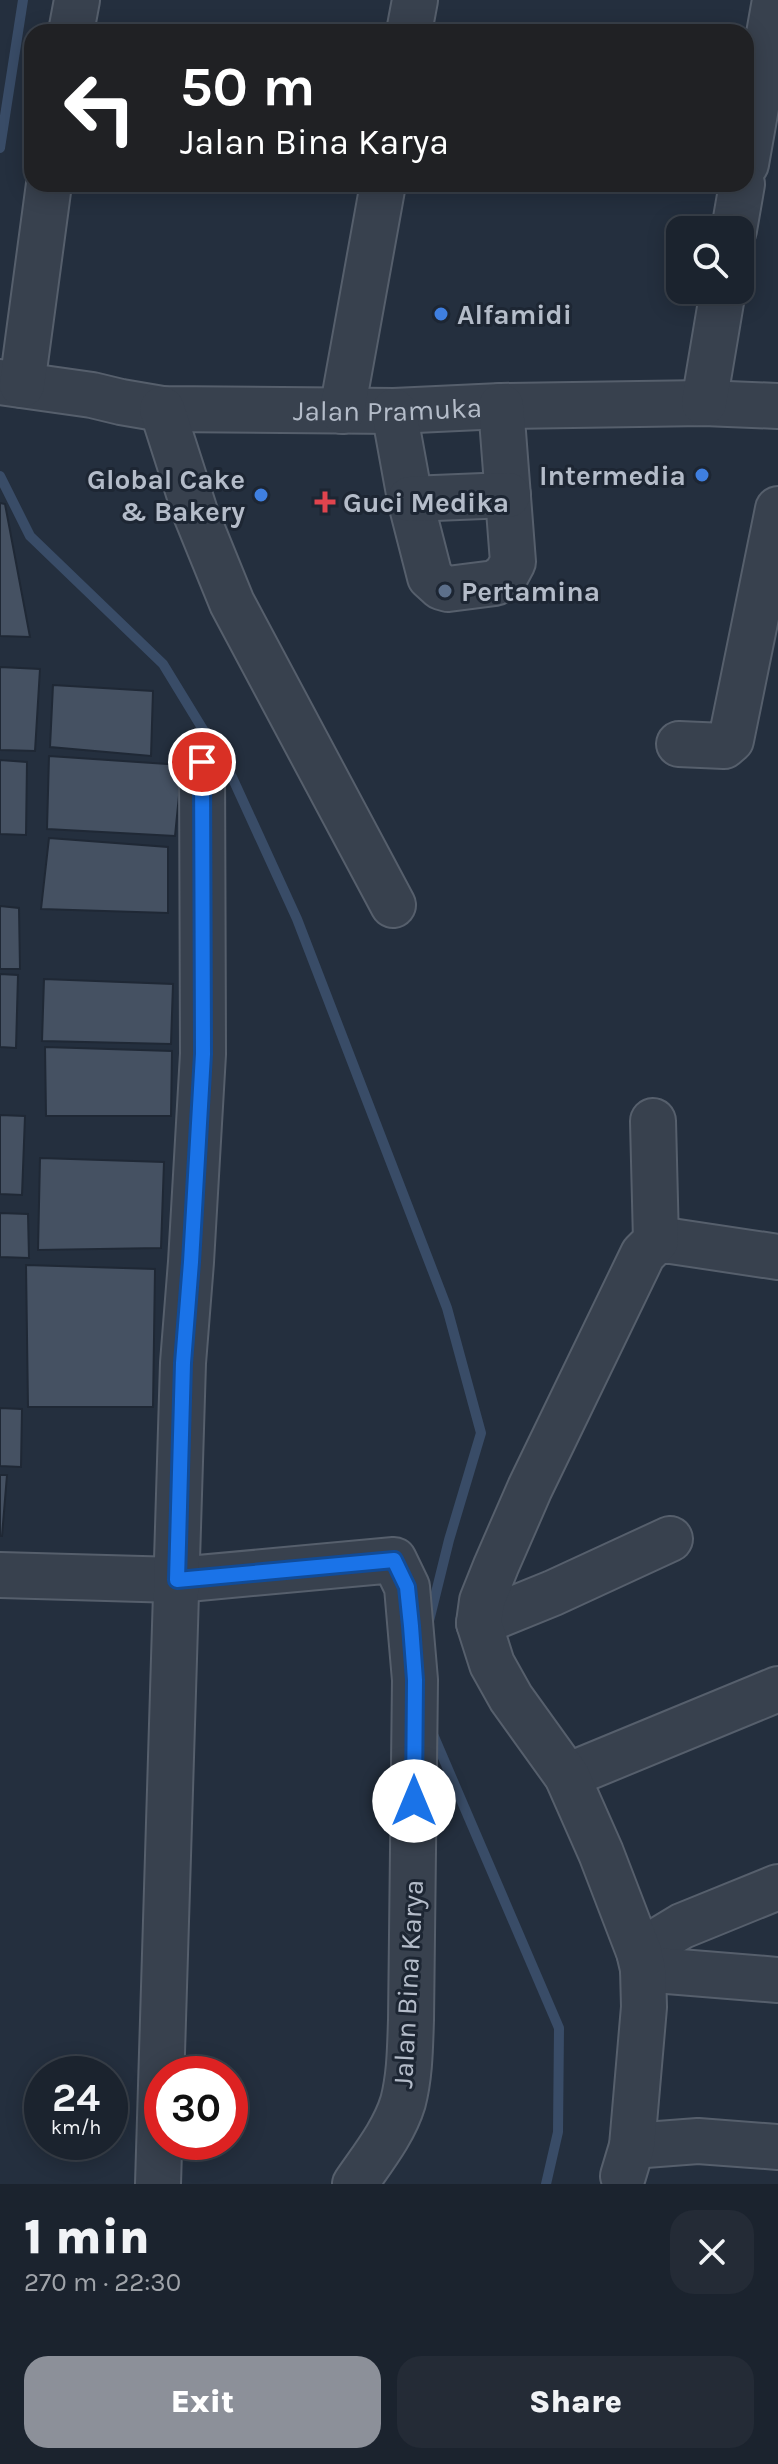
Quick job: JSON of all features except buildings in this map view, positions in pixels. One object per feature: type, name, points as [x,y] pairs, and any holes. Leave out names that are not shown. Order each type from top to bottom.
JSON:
[{"type":"street","points":[[72,24],[77,0]]},
{"type":"street","points":[[410,24],[415,0]]},
{"type":"street","points":[[754,119],[775,0]]},
{"type":"street","points":[[8,383],[47,192]]},
{"type":"street","points":[[342,411],[382,192]]},
{"type":"street","points":[[736,216],[741,192]]},
{"type":"street","points":[[704,403],[721,304]]},
{"type":"street","name":"Jalan Pramuka","points":[[8,383],[162,409],[394,411],[704,403],[778,406]]},
{"type":"street","points":[[394,411],[410,499],[430,577],[448,589],[495,583],[506,575],[513,562],[501,406]]},
{"type":"street","points":[[162,409],[195,512],[232,603],[393,905]]},
{"type":"street","points":[[410,499],[508,495]]},
{"type":"street","points":[[679,744],[724,746],[731,740],[778,509]]},
{"type":"street","points":[[158,2184],[183,1363],[203,1054],[202,762]]},
{"type":"street","points":[[653,1121],[656,1241]]},
{"type":"street","points":[[778,1257],[671,1241],[656,1241],[643,1254],[530,1488],[482,1601],[479,1623],[492,1664],[511,1698],[567,1776],[601,1853],[641,1961],[644,2007],[627,2161],[698,2141],[778,2147]]},
{"type":"street","points":[[479,1623],[670,1539]]},
{"type":"street","name":"Jalan Bina Karya","points":[[177,1580],[394,1560],[407,1587],[415,1680],[408,2073],[402,2104],[387,2135],[355,2184]]},
{"type":"street","points":[[0,1575],[177,1580]]},
{"type":"street","points":[[567,1776],[778,1689]]},
{"type":"street","points":[[641,1961],[682,1926],[778,1887]]},
{"type":"street","points":[[641,1961],[778,1980]]},
{"type":"waterway","points":[[0,148],[23,0]]},
{"type":"waterway","points":[[0,476],[30,536],[163,664],[232,777],[297,919],[447,1308],[481,1433],[428,1625]]},
{"type":"waterway","points":[[432,1732],[559,2028],[558,2132],[546,2184]]},
{"type":"place","name":"Alfamidi","points":[[441,314]]},
{"type":"place","name":"Intermedia","points":[[702,475]]},
{"type":"place","name":"Global Cake & Bakery","points":[[261,495]]},
{"type":"place","name":"Guci Medika","points":[[325,502]]},
{"type":"place","name":"Pertamina","points":[[445,591]]},
{"type":"route","points":[[202,762],[203,1054],[183,1363],[177,1580],[394,1560],[407,1587],[411,1626],[415,1680],[414,1801]]}]
